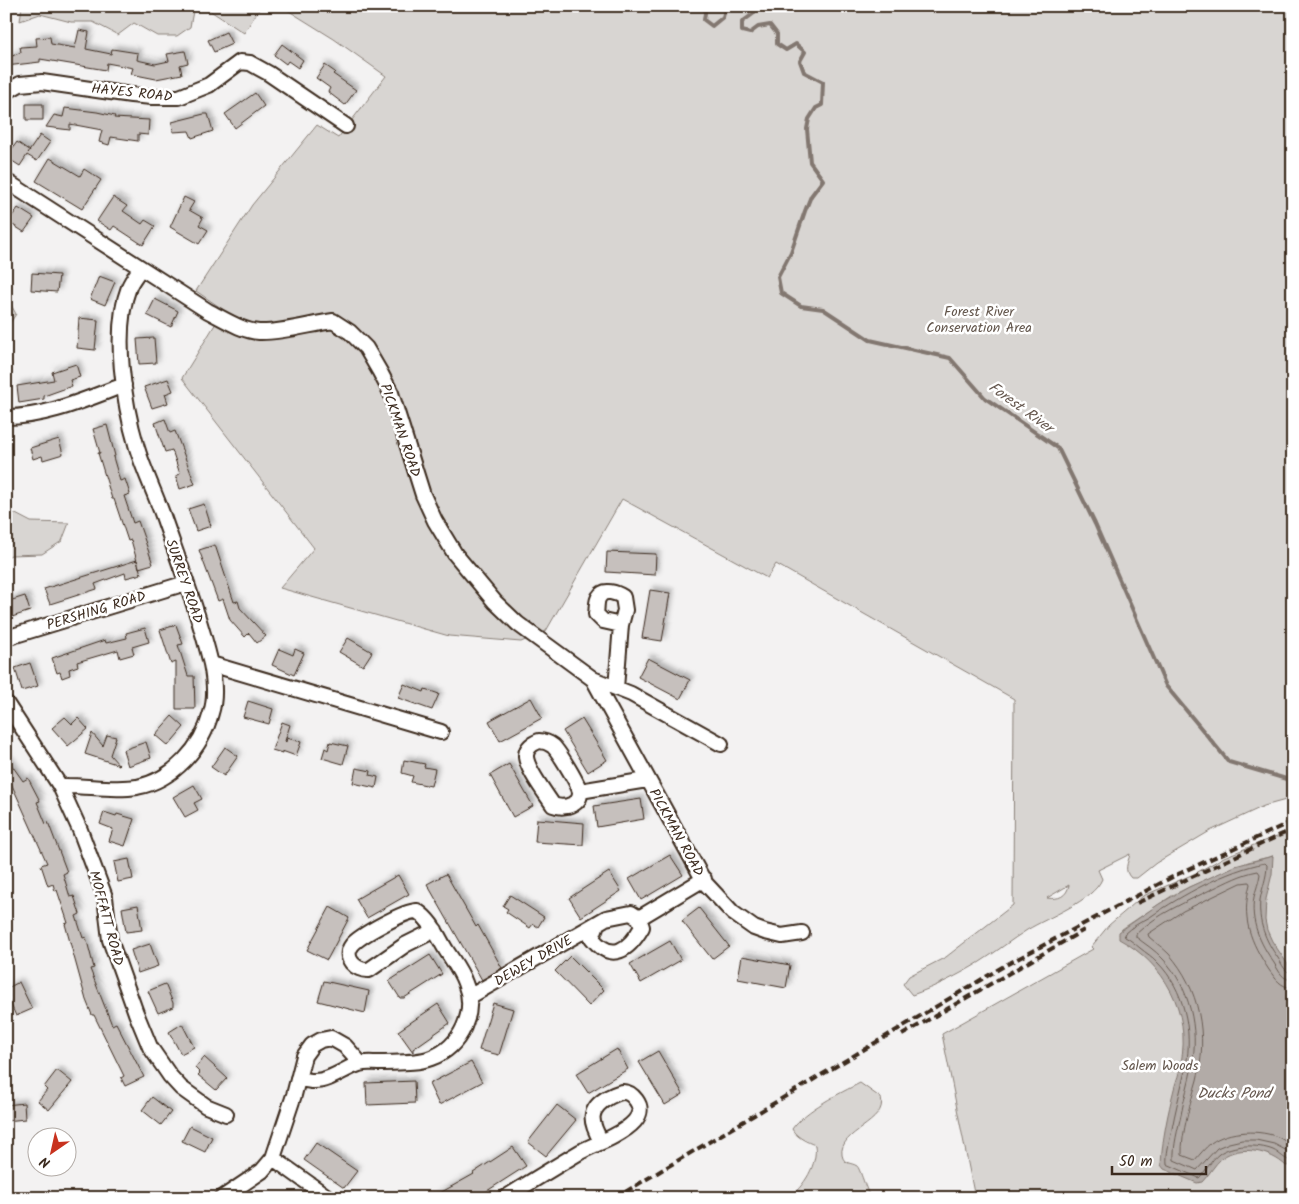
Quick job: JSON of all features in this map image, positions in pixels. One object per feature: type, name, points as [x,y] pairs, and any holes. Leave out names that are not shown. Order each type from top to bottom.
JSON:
[{"type":"street","name":"HAYES ROAD","points":[[6,92],[20,84],[42,82],[138,96],[179,97],[209,85],[240,62],[250,62],[346,126]]},
{"type":"street","name":"PICKMAN ROAD","points":[[6,181],[170,285],[208,312],[236,325],[258,332],[276,331],[333,321],[350,332],[366,348],[391,393],[423,495],[435,521],[455,554],[495,602],[518,624],[593,679],[631,694],[722,744]]},
{"type":"street","name":"SURREY ROAD","points":[[60,786],[129,788],[156,781],[172,773],[195,748],[212,712],[214,689],[205,639],[137,448],[124,385],[121,341],[123,311],[129,286],[141,268]]},
{"type":"street","points":[[6,416],[20,417],[49,412],[124,385]]},
{"type":"street","name":"PERSHING ROAD","points":[[6,638],[186,583]]},
{"type":"street","points":[[616,688],[622,625]]},
{"type":"street","points":[[211,664],[441,732]]},
{"type":"street","name":"PICKMAN ROAD","points":[[593,679],[705,883],[733,913],[754,928],[782,936],[802,933]]},
{"type":"street","name":"MOFFATT ROAD","points":[[6,703],[60,786],[86,847],[105,897],[110,940],[150,1047],[170,1076],[182,1088],[206,1106],[226,1114]]},
{"type":"street","points":[[538,741],[544,741],[552,746],[562,758],[580,791],[579,800],[576,803],[564,807],[553,804],[526,758],[529,747],[538,741]]},
{"type":"street","points":[[580,791],[647,780]]},
{"type":"street","points":[[639,918],[704,879]]},
{"type":"street","points":[[298,1078],[314,1082],[360,1063],[432,1058],[443,1052],[461,1034],[467,1021],[469,997],[465,982],[435,930],[428,919],[417,911],[405,913],[352,945],[349,953],[351,963],[362,970],[369,970],[405,945],[435,930]]},
{"type":"street","name":"DEWEY DRIVE","points":[[469,997],[606,918],[631,913],[639,918],[642,927],[630,945],[620,951],[609,952],[599,947],[592,938],[596,924]]},
{"type":"street","points":[[222,1198],[262,1171],[273,1158],[287,1119],[304,1056],[312,1045],[321,1040],[331,1038],[345,1046],[360,1063]]},
{"type":"street","points":[[505,1198],[601,1141]]},
{"type":"street","points":[[273,1158],[329,1198]]},
{"type":"shaded area","points":[[6,6],[64,6],[34,7],[6,14]]},
{"type":"green space","points":[[22,6],[194,6],[190,27],[177,36],[157,36],[134,23],[118,35],[93,22],[71,22],[40,14],[20,21]]},
{"type":"green space","points":[[203,6],[261,6],[244,33]]},
{"type":"green space","name":"Forest River Conservation Area","points":[[281,6],[1293,6],[1293,798],[1264,806],[1210,831],[1156,863],[1137,878],[1131,878],[1127,872],[1130,854],[1098,870],[1102,879],[1097,887],[1080,901],[1027,930],[964,972],[912,995],[903,984],[909,976],[946,957],[1013,905],[1014,699],[776,564],[767,578],[622,499],[546,631],[521,642],[449,636],[280,588],[314,548],[182,378],[224,310],[196,291],[252,205],[317,125],[338,138],[386,76],[334,39]],"holes":[[[1069,885],[1062,896],[1047,898]]]},
{"type":"green space","points":[[6,296],[16,314],[6,329]]},
{"type":"green space","points":[[6,509],[31,522],[69,523],[62,541],[42,554],[11,555],[6,558]]},
{"type":"green space","name":"Salem Woods","points":[[1285,835],[1290,841],[1293,852],[1293,1198],[975,1198],[942,1034],[1093,949],[1091,947],[1109,925],[1143,896],[1196,873],[1224,857],[1269,839]],"holes":[[[1273,856],[1119,935],[1122,929],[1173,895],[1248,862]]]},
{"type":"green space","points":[[860,1083],[881,1098],[881,1107],[871,1121],[847,1139],[842,1155],[846,1162],[857,1166],[871,1198],[788,1198],[809,1175],[815,1152],[815,1145],[799,1137],[792,1129],[805,1115]]},
{"type":"water","name":"Ducks Pond","points":[[1273,856],[1272,874],[1266,899],[1265,920],[1272,941],[1293,972],[1293,1165],[1286,1166],[1264,1153],[1246,1150],[1237,1151],[1222,1158],[1202,1182],[1197,1183],[1164,1169],[1161,1165],[1166,1127],[1183,1044],[1178,1008],[1171,991],[1161,976],[1150,962],[1135,949],[1119,939],[1119,932],[1159,904],[1189,887],[1235,866]]},
{"type":"building","points":[[79,30],[89,32],[86,49],[111,54],[112,49],[138,53],[137,60],[155,64],[169,61],[167,54],[185,51],[188,63],[180,65],[182,74],[156,79],[131,74],[133,68],[107,63],[106,70],[40,59],[40,62],[6,66],[6,59],[21,52],[20,47],[37,46],[36,38],[50,37],[51,44],[75,48]]},
{"type":"building","points":[[226,32],[232,44],[214,52],[208,40]]},
{"type":"building","points":[[282,44],[303,60],[298,68],[288,61],[286,64],[274,55]]},
{"type":"building","points":[[325,65],[335,72],[333,74],[356,90],[345,105],[328,92],[330,88],[316,78]]},
{"type":"building","points":[[255,93],[264,106],[235,128],[225,114]]},
{"type":"building","points":[[26,104],[43,104],[43,120],[26,120]]},
{"type":"building","points":[[65,108],[97,112],[115,116],[114,118],[149,120],[148,135],[138,134],[138,141],[111,137],[109,145],[99,142],[102,130],[70,124],[70,130],[46,127],[54,115],[63,117]]},
{"type":"building","points":[[208,114],[213,131],[192,138],[189,131],[173,132],[172,122]]},
{"type":"building","points":[[40,135],[50,142],[37,161],[27,155],[20,166],[6,157],[17,142],[30,151]]},
{"type":"building","points":[[50,158],[80,176],[84,169],[101,180],[82,209],[36,181]]},
{"type":"building","points":[[113,197],[127,206],[123,211],[142,224],[145,220],[155,226],[143,245],[114,226],[111,230],[97,221]]},
{"type":"building","points":[[184,197],[194,202],[189,210],[203,218],[199,225],[208,230],[199,244],[170,227]]},
{"type":"building","points":[[18,208],[34,218],[24,232],[8,222]]},
{"type":"building","points":[[32,273],[59,275],[57,292],[31,290]]},
{"type":"building","points":[[99,276],[115,282],[105,305],[90,299]]},
{"type":"building","points":[[155,299],[178,311],[171,327],[147,315]]},
{"type":"building","points":[[79,318],[98,320],[95,350],[77,348]]},
{"type":"building","points":[[154,338],[156,363],[139,364],[137,339]]},
{"type":"building","points":[[76,364],[80,377],[70,380],[72,386],[44,396],[44,399],[19,403],[17,386],[54,380],[52,372]]},
{"type":"building","points":[[168,379],[173,391],[165,394],[168,403],[152,408],[144,387]]},
{"type":"building","points":[[165,419],[170,433],[175,431],[195,484],[180,489],[176,476],[180,474],[172,450],[165,452],[155,423]]},
{"type":"building","points":[[107,425],[120,481],[125,479],[130,494],[124,496],[133,523],[138,521],[153,564],[139,568],[131,540],[128,541],[114,499],[112,499],[98,453],[100,453],[93,429]]},
{"type":"building","points":[[59,439],[63,454],[43,460],[42,456],[33,459],[30,448]]},
{"type":"building","points":[[204,504],[211,526],[196,531],[188,509]]},
{"type":"building","points":[[215,545],[234,602],[238,601],[240,608],[266,636],[257,643],[249,633],[245,637],[230,620],[223,599],[218,601],[199,550]]},
{"type":"building","points":[[607,552],[656,554],[655,575],[606,572]]},
{"type":"building","points":[[137,560],[141,574],[126,578],[125,573],[95,584],[97,589],[50,604],[44,589]]},
{"type":"building","points":[[650,590],[670,593],[662,641],[642,638]]},
{"type":"building","points":[[25,596],[30,611],[6,619],[6,602]]},
{"type":"building","points":[[176,625],[183,644],[178,645],[188,676],[194,676],[195,709],[176,709],[176,662],[171,664],[160,630]]},
{"type":"building","points":[[145,628],[149,642],[132,647],[134,654],[120,658],[118,650],[77,662],[78,666],[69,669],[70,675],[62,678],[60,672],[57,673],[52,658],[105,640],[106,643],[127,638],[126,633]]},
{"type":"building","points":[[348,638],[372,652],[363,666],[339,652]]},
{"type":"building","points":[[279,649],[293,655],[295,649],[304,653],[294,675],[272,665]]},
{"type":"building","points":[[648,658],[690,680],[680,699],[638,677]]},
{"type":"building","points":[[30,663],[38,686],[22,691],[15,668]]},
{"type":"building","points":[[404,684],[424,692],[425,689],[439,694],[432,710],[398,698]]},
{"type":"building","points":[[531,698],[542,718],[500,741],[489,721]]},
{"type":"building","points":[[248,701],[273,709],[269,724],[243,717]]},
{"type":"building","points":[[172,716],[184,727],[168,746],[155,735]]},
{"type":"building","points":[[65,717],[72,724],[78,718],[88,729],[68,746],[52,728]]},
{"type":"building","points":[[582,719],[607,760],[588,772],[563,731]]},
{"type":"building","points":[[282,722],[290,725],[285,741],[287,738],[301,742],[296,756],[272,750]]},
{"type":"building","points":[[92,733],[103,746],[107,735],[116,737],[110,755],[119,765],[85,754]]},
{"type":"building","points":[[146,742],[151,758],[128,766],[123,750]]},
{"type":"building","points":[[330,742],[348,746],[343,764],[322,758],[325,748],[328,750]]},
{"type":"building","points":[[225,747],[238,756],[224,776],[211,767]]},
{"type":"building","points":[[6,757],[23,781],[28,778],[40,801],[37,802],[46,824],[48,822],[67,872],[63,874],[70,897],[74,896],[80,914],[76,916],[83,938],[86,937],[94,968],[90,969],[112,1025],[116,1023],[144,1077],[125,1086],[121,1078],[124,1076],[86,1000],[65,924],[68,923],[57,890],[55,891],[53,884],[48,886],[41,865],[47,863],[6,772]]},
{"type":"building","points":[[404,760],[425,764],[424,767],[435,769],[431,786],[411,782],[413,776],[402,773]]},
{"type":"building","points":[[509,764],[533,806],[513,817],[490,775]]},
{"type":"building","points":[[356,768],[371,771],[370,775],[378,777],[376,788],[353,783]]},
{"type":"building","points":[[194,785],[202,799],[194,803],[198,810],[185,817],[173,797]]},
{"type":"building","points":[[641,799],[644,819],[597,827],[594,806]]},
{"type":"building","points":[[104,812],[134,819],[125,846],[109,841],[113,829],[100,824]]},
{"type":"building","points":[[537,819],[584,823],[583,845],[535,842]]},
{"type":"building","points":[[670,855],[683,875],[641,900],[629,879]]},
{"type":"building","points":[[129,859],[133,879],[118,882],[114,862]]},
{"type":"building","points":[[609,872],[621,891],[581,917],[569,898]]},
{"type":"building","points":[[446,874],[502,968],[482,980],[427,884]]},
{"type":"building","points":[[398,875],[409,894],[367,918],[356,899]]},
{"type":"building","points":[[510,895],[544,917],[538,927],[533,924],[530,928],[506,912],[508,909],[503,906]]},
{"type":"building","points":[[138,905],[142,930],[126,932],[122,908]]},
{"type":"building","points":[[330,907],[349,918],[327,960],[307,950]]},
{"type":"building","points":[[699,908],[729,946],[712,959],[682,921]]},
{"type":"building","points":[[670,941],[681,960],[641,983],[630,964]]},
{"type":"building","points":[[150,944],[158,966],[138,973],[131,950]]},
{"type":"building","points":[[430,955],[442,974],[404,998],[400,998],[389,981]]},
{"type":"building","points":[[570,956],[604,990],[589,1006],[555,971]]},
{"type":"building","points":[[742,956],[790,965],[786,988],[738,979]]},
{"type":"building","points":[[324,981],[369,991],[365,1013],[318,1001]]},
{"type":"building","points":[[19,982],[32,1009],[16,1016],[6,989]]},
{"type":"building","points":[[165,984],[173,1007],[158,1013],[148,991]]},
{"type":"building","points":[[493,1003],[513,1009],[499,1055],[479,1050]]},
{"type":"building","points":[[438,1004],[450,1023],[413,1049],[413,1052],[398,1031]]},
{"type":"building","points":[[182,1024],[194,1047],[181,1054],[169,1032]]},
{"type":"building","points":[[617,1049],[628,1069],[588,1093],[576,1074]]},
{"type":"building","points":[[658,1051],[683,1094],[665,1105],[639,1062]]},
{"type":"building","points":[[204,1057],[227,1078],[216,1090],[198,1075],[200,1073],[195,1068]]},
{"type":"building","points":[[471,1062],[482,1082],[439,1105],[429,1084]]},
{"type":"building","points":[[57,1070],[72,1082],[49,1110],[38,1101],[47,1090],[44,1087]]},
{"type":"building","points":[[414,1081],[415,1103],[367,1105],[366,1083]]},
{"type":"building","points":[[152,1097],[171,1112],[161,1125],[142,1110]]},
{"type":"building","points":[[24,1103],[25,1119],[6,1121],[6,1105]]},
{"type":"building","points":[[557,1105],[576,1120],[546,1156],[528,1142]]},
{"type":"building","points":[[190,1126],[212,1137],[205,1152],[182,1141]]},
{"type":"building","points":[[316,1143],[357,1171],[344,1188],[304,1160]]},
{"type":"building","points":[[513,1147],[526,1166],[476,1198],[431,1198],[474,1174]]},
{"type":"waterway","name":"Forest River","points":[[706,6],[704,20],[712,26],[723,17],[726,6]]},
{"type":"waterway","name":"Forest River","points":[[758,6],[753,14],[742,22],[742,31],[750,33],[758,27],[770,25],[777,34],[777,44],[786,50],[796,44],[805,52],[800,61],[804,72],[823,82],[822,105],[816,108],[809,119],[807,129],[810,162],[823,180],[811,196],[791,252],[778,277],[781,293],[801,306],[823,309],[870,340],[950,358],[985,398],[1058,448],[1095,524],[1166,686],[1229,762],[1293,781]]},
{"type":"railway","points":[[615,1198],[1004,966],[1176,875],[1293,821]]},
{"type":"railway","points":[[1137,903],[1293,829]]},
{"type":"railway","points":[[902,1035],[1084,930]]}]
